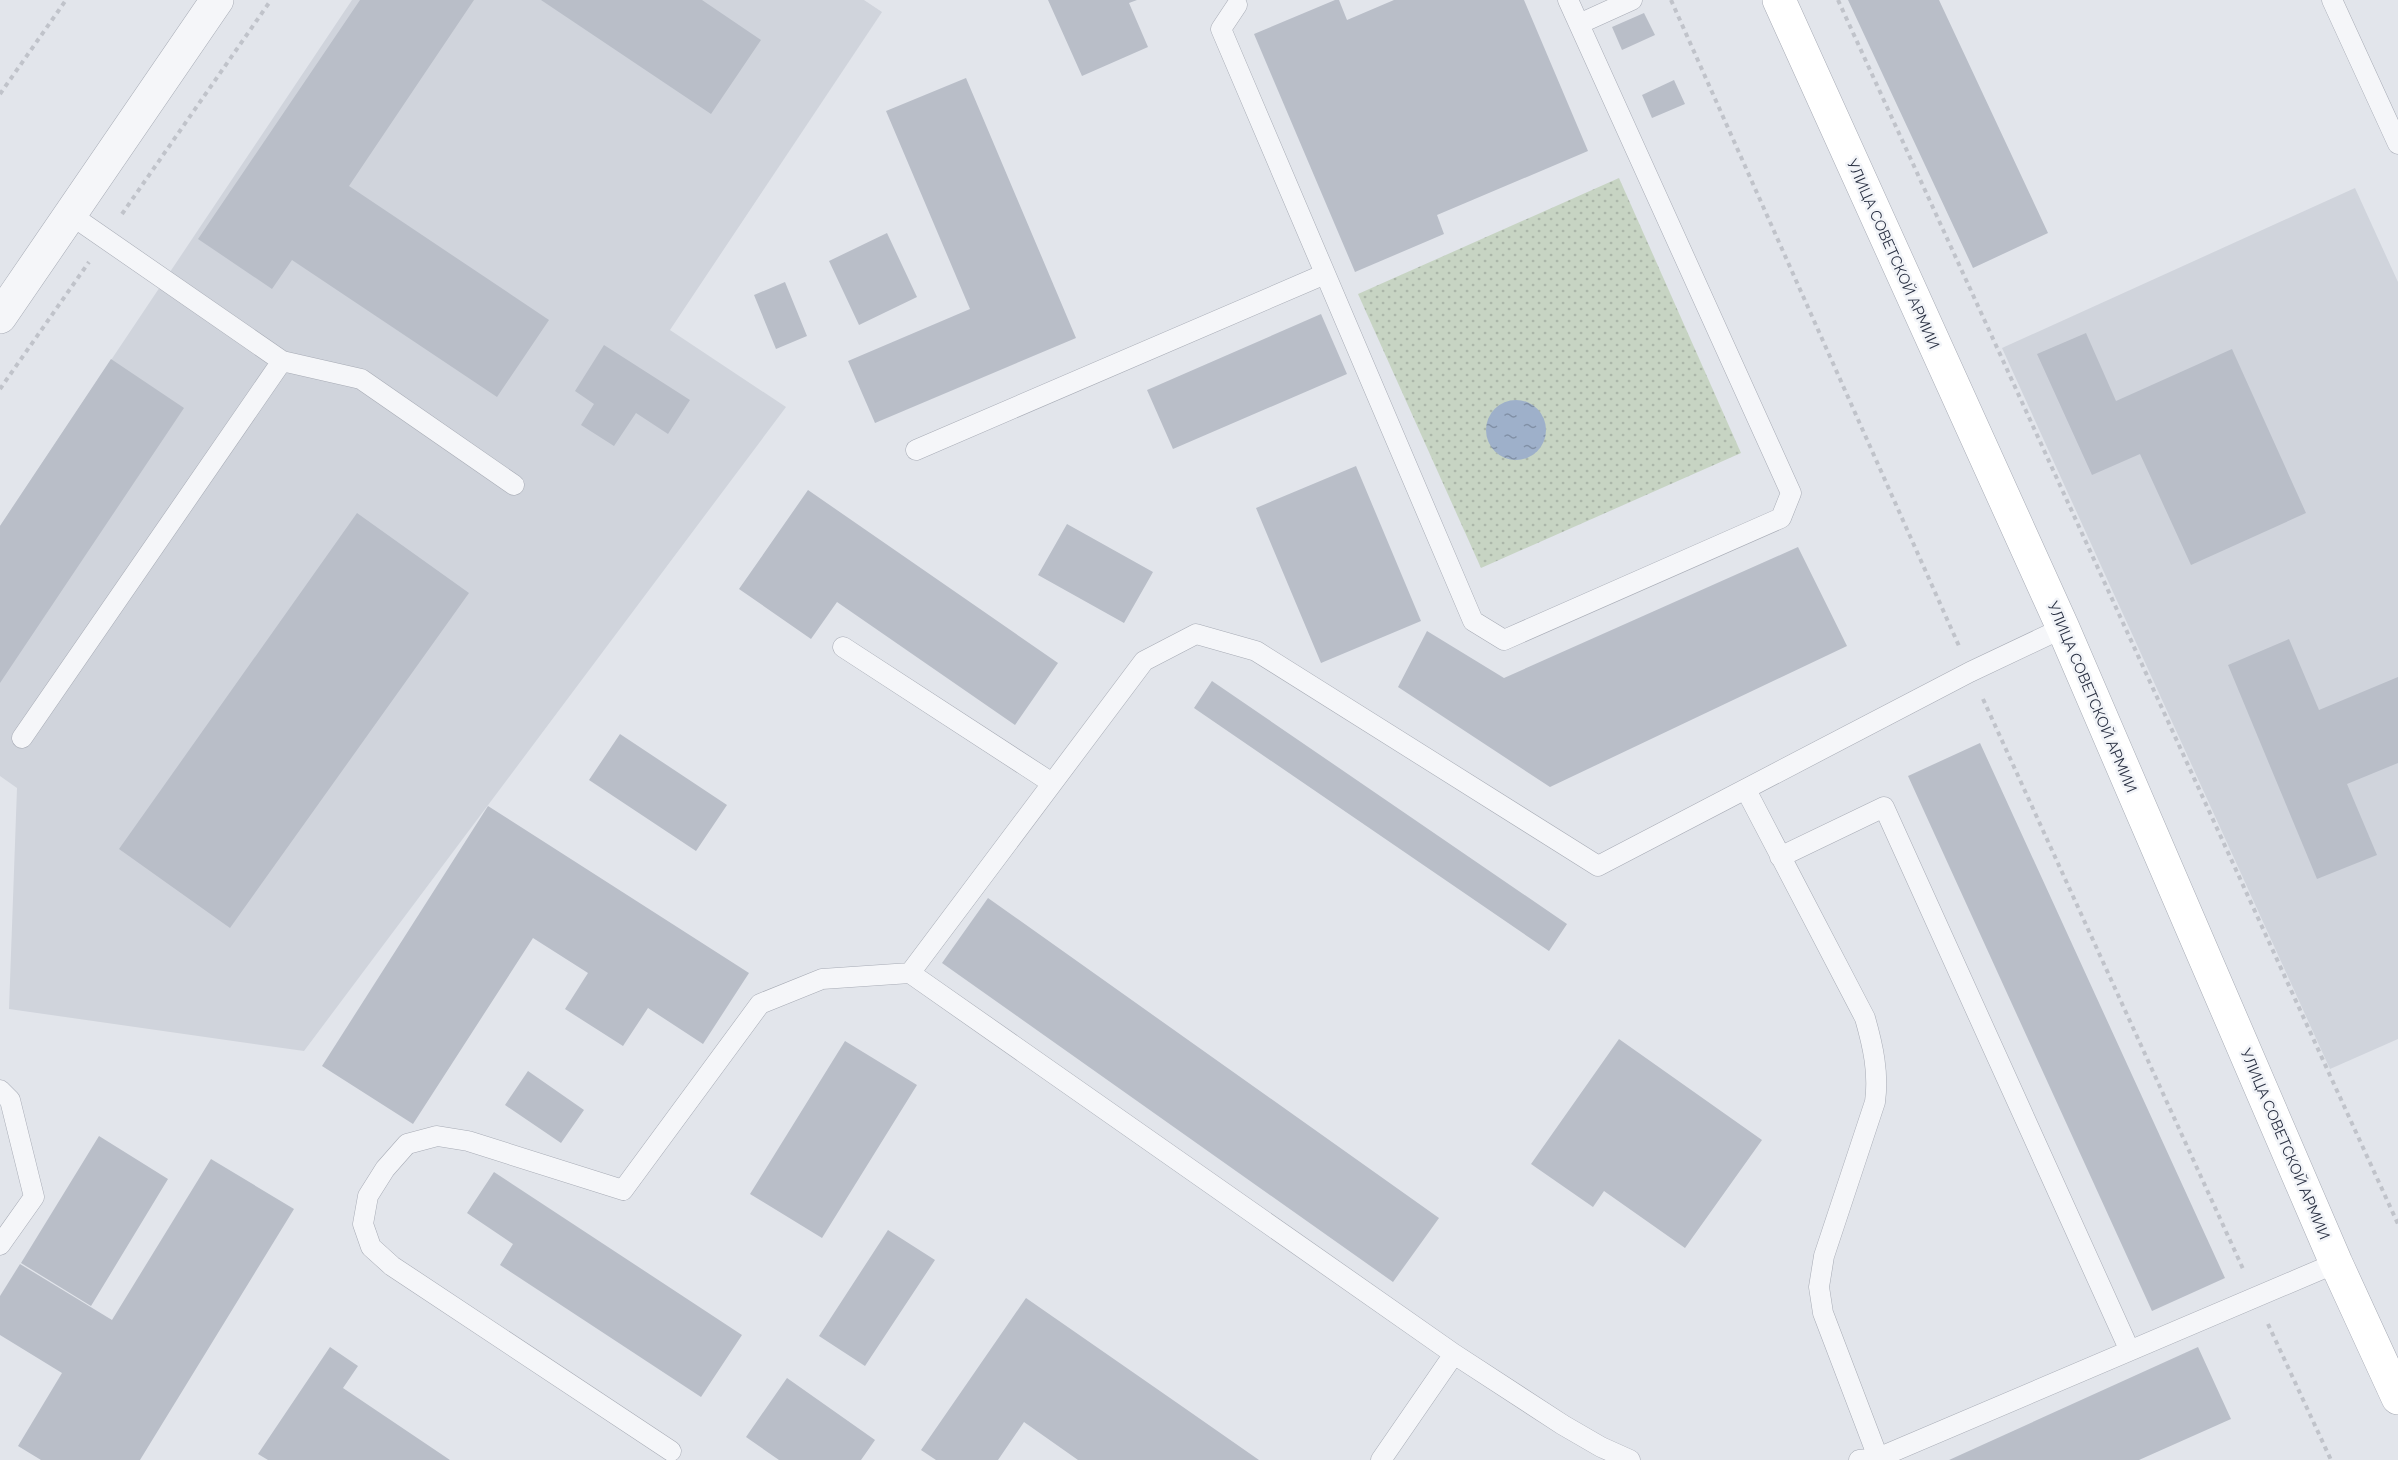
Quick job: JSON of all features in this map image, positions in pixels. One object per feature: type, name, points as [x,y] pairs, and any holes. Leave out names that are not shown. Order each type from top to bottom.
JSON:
[{"type":"main road","name":"УЛИЦА СОВЕТСКОЙ АРМИИ","points":[[1779,0],[2063,628],[2336,1263],[2398,1398]]},
{"type":"street","points":[[0,317],[217,0]]},
{"type":"lane","points":[[1240,2],[1221,28],[1473,621],[1504,640],[1780,518],[1791,493],[1568,0]]},
{"type":"lane","points":[[1579,24],[1632,0]]},
{"type":"lane","points":[[2331,0],[2398,144]]},
{"type":"lane","points":[[71,215],[282,361],[361,379],[514,485]]},
{"type":"lane","points":[[916,450],[1325,274]]},
{"type":"lane","points":[[22,738],[282,361]]},
{"type":"lane","points":[[910,972],[1144,661],[1196,634],[1256,651],[1598,866],[1970,672],[2063,628]]},
{"type":"lane","points":[[843,647],[1052,783]]},
{"type":"lane","points":[[1746,790],[1865,1018],[1874,1051],[1878,1083],[1875,1102],[1824,1256],[1819,1287],[1822,1313],[1872,1459],[2336,1263]]},
{"type":"lane","points":[[1780,857],[1884,807],[2129,1350]]},
{"type":"lane","points":[[671,1451],[392,1266],[371,1247],[363,1224],[368,1196],[385,1169],[407,1144],[438,1136],[468,1141],[623,1190],[760,1004],[822,979],[910,972],[1454,1354],[1563,1425],[1601,1447],[1630,1460]]},
{"type":"lane","points":[[0,1090],[10,1100],[34,1197],[0,1245]]},
{"type":"lane","points":[[1382,1460],[1454,1354]]},
{"type":"path","points":[[0,94],[66,0]]},
{"type":"path","points":[[0,389],[271,0]]},
{"type":"path","points":[[1671,0],[1970,672],[2331,1460]]},
{"type":"path","points":[[1838,0],[2398,1224]]},
{"type":"shaded area","points":[[352,0],[864,0],[882,12],[670,330],[786,407],[304,1051],[9,1009],[17,788],[0,776],[0,526]]},
{"type":"shaded area","points":[[2355,188],[2398,282],[2398,1039],[2330,1069],[2002,348]]},
{"type":"green space","points":[[1619,178],[1741,453],[1481,568],[1358,294]]},
{"type":"water","points":[[1516,400],[1533,405],[1541,413],[1546,430],[1541,447],[1533,455],[1516,460],[1499,455],[1491,447],[1486,430],[1491,413],[1499,405]]},
{"type":"building","points":[[360,0],[474,0],[349,186],[549,320],[497,397],[292,260],[272,289],[198,239]]},
{"type":"building","points":[[541,0],[702,0],[761,40],[711,114]]},
{"type":"building","points":[[1048,0],[1137,0],[1129,3],[1148,47],[1082,76]]},
{"type":"building","points":[[1339,0],[1347,20],[1394,0],[1524,0],[1588,151],[1437,215],[1444,234],[1355,272],[1254,34]]},
{"type":"building","points":[[1848,0],[1939,0],[2048,233],[1973,268]]},
{"type":"building","points":[[1644,13],[1655,35],[1622,50],[1612,27]]},
{"type":"building","points":[[966,78],[1076,338],[875,423],[848,361],[970,309],[886,111]]},
{"type":"building","points":[[1674,80],[1685,104],[1652,118],[1642,95]]},
{"type":"building","points":[[887,233],[917,297],[859,325],[829,261]]},
{"type":"building","points":[[785,282],[807,336],[776,349],[754,295]]},
{"type":"building","points":[[1321,314],[1347,374],[1173,449],[1147,390]]},
{"type":"building","points":[[2086,333],[2116,401],[2232,349],[2306,513],[2191,565],[2140,454],[2092,475],[2037,354]]},
{"type":"building","points":[[604,345],[690,400],[668,434],[636,413],[614,446],[581,425],[594,404],[575,391]]},
{"type":"building","points":[[111,359],[184,408],[0,683],[0,526]]},
{"type":"building","points":[[1356,466],[1421,621],[1321,663],[1256,508]]},
{"type":"building","points":[[808,490],[1058,663],[1015,725],[837,602],[811,639],[739,589]]},
{"type":"building","points":[[357,513],[469,593],[230,928],[119,849]]},
{"type":"building","points":[[1067,524],[1153,572],[1124,623],[1038,575]]},
{"type":"building","points":[[1798,547],[1847,646],[1550,787],[1398,687],[1427,631],[1504,678]]},
{"type":"building","points":[[2289,639],[2319,710],[2398,677],[2398,763],[2347,784],[2377,855],[2317,879],[2228,665]]},
{"type":"building","points":[[1212,681],[1567,924],[1549,951],[1194,708]]},
{"type":"building","points":[[620,734],[727,805],[696,851],[589,780]]},
{"type":"building","points":[[1980,743],[2225,1278],[2152,1311],[1908,776]]},
{"type":"building","points":[[488,806],[749,973],[703,1044],[648,1008],[623,1046],[565,1009],[588,973],[533,938],[413,1124],[322,1066]]},
{"type":"building","points":[[988,898],[1439,1218],[1393,1282],[942,963]]},
{"type":"building","points":[[1619,1039],[1762,1140],[1685,1248],[1604,1191],[1593,1207],[1531,1164]]},
{"type":"building","points":[[845,1041],[917,1085],[822,1238],[750,1194]]},
{"type":"building","points":[[528,1071],[584,1110],[561,1143],[505,1105]]},
{"type":"building","points":[[99,1136],[168,1179],[91,1306],[21,1263]]},
{"type":"building","points":[[211,1159],[294,1209],[140,1460],[41,1460],[18,1446],[62,1373],[0,1335],[0,1296],[20,1264],[112,1320]]},
{"type":"building","points":[[494,1172],[742,1335],[701,1397],[500,1265],[513,1244],[467,1213]]},
{"type":"building","points":[[888,1230],[935,1260],[865,1366],[819,1336]]},
{"type":"building","points":[[1026,1298],[1259,1460],[1078,1460],[1024,1422],[998,1460],[936,1460],[921,1450]]},
{"type":"building","points":[[330,1347],[358,1366],[343,1388],[450,1460],[268,1460],[258,1454]]},
{"type":"building","points":[[2198,1347],[2231,1419],[2139,1460],[1949,1460]]},
{"type":"building","points":[[787,1378],[875,1440],[861,1460],[779,1460],[746,1437]]}]
